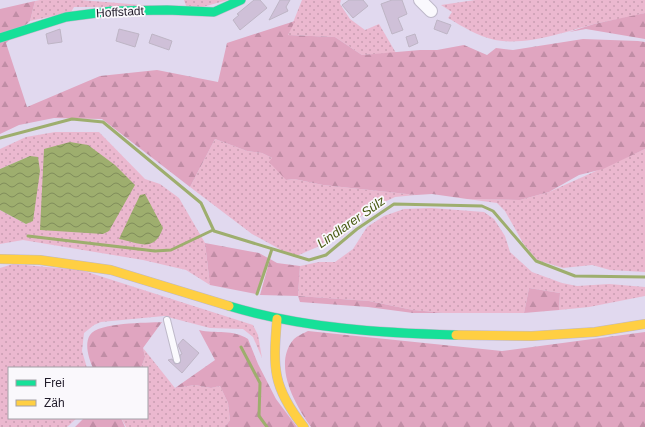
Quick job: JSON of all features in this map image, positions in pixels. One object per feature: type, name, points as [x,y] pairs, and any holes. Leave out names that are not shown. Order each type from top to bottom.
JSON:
[{"type":"main road","name":"Hoffstadt","points":[[0,38],[66,17],[112,12],[167,10],[214,12],[241,0]]},
{"type":"main road","points":[[0,259],[40,260],[111,270],[182,293],[278,319],[341,328],[414,334],[475,336],[554,335],[595,332],[645,324]]},
{"type":"main road","points":[[278,319],[274,362],[277,376],[286,401],[304,427]]},
{"type":"street","points":[[420,0],[431,11]]},
{"type":"lane","points":[[167,320],[177,360]]},
{"type":"shaded area","points":[[81,0],[166,7],[74,7],[71,12],[30,21],[35,1]]},
{"type":"shaded area","points":[[184,0],[228,0],[188,11]]},
{"type":"shaded area","points":[[302,0],[341,0],[340,4],[350,19],[365,30],[379,24],[396,53],[362,55],[335,37],[288,35]]},
{"type":"shaded area","points":[[475,0],[645,0],[645,13],[532,40],[507,41],[495,40],[465,28],[448,18],[452,12],[441,5]]},
{"type":"shaded area","points":[[55,132],[99,132],[145,179],[160,184],[179,198],[205,243],[210,285],[186,270],[143,260],[23,240],[0,244],[0,210],[26,224],[30,156],[0,169],[0,149],[26,137]]},
{"type":"shaded area","points":[[215,139],[247,151],[262,153],[272,158],[286,180],[294,179],[323,185],[416,195],[395,197],[376,206],[360,217],[343,236],[294,257],[252,234],[190,187]]},
{"type":"shaded area","points":[[645,149],[645,272],[610,270],[592,265],[563,268],[537,260],[523,243],[505,211],[497,203],[467,199],[520,200],[549,192]]},
{"type":"shaded area","points":[[431,208],[484,212],[494,219],[505,236],[510,252],[532,272],[562,283],[577,286],[609,284],[645,287],[645,296],[589,307],[559,310],[560,293],[529,288],[524,313],[445,313],[413,310],[369,301],[298,296],[300,266],[319,262],[335,262],[353,249],[367,227],[384,216],[404,209]]},
{"type":"shaded area","points":[[13,264],[81,270],[253,325],[258,335],[262,358],[253,337],[243,329],[210,328],[164,316],[101,322],[94,325],[84,333],[82,351],[87,367],[8,367],[8,419],[76,419],[67,427],[0,427],[0,268]]},
{"type":"shaded area","points":[[143,348],[175,388],[195,385],[211,388],[220,386],[228,403],[230,420],[225,427],[126,427],[122,419],[148,419],[148,367],[141,367],[145,357]]},
{"type":"green space","points":[[35,1],[30,21],[6,43],[27,107],[100,76],[157,70],[218,82],[227,43],[295,21],[288,35],[335,37],[362,55],[437,50],[464,45],[487,55],[496,48],[513,50],[583,39],[638,41],[645,42],[645,149],[603,169],[579,175],[549,192],[520,200],[467,199],[432,194],[416,195],[323,185],[294,179],[286,180],[269,162],[272,158],[262,153],[247,151],[215,139],[190,187],[102,119],[54,118],[19,125],[0,134],[0,9]]},
{"type":"green space","points":[[645,13],[645,39],[586,29],[569,32],[594,24]]},
{"type":"green space","points":[[205,243],[259,253],[268,258],[256,294],[210,285]]},
{"type":"green space","points":[[270,259],[277,263],[300,266],[298,296],[260,295]]},
{"type":"green space","points":[[529,288],[560,293],[559,310],[524,313]]},
{"type":"green space","points":[[298,296],[369,301],[413,310],[445,313],[413,313],[368,307],[300,302]]},
{"type":"green space","points":[[162,322],[143,348],[145,357],[141,367],[93,367],[87,347],[90,335],[95,331],[112,325]]},
{"type":"green space","points":[[199,330],[236,334],[248,339],[258,364],[276,399],[297,427],[225,427],[230,420],[228,403],[220,386],[211,388],[195,385],[175,388],[215,360]]},
{"type":"green space","points":[[308,331],[502,351],[645,332],[645,427],[311,427],[298,407],[288,384],[285,372],[285,360],[288,349],[294,339]]},
{"type":"green space","points":[[83,419],[121,419],[125,427],[75,427]]},
{"type":"water","points":[[70,142],[88,145],[115,165],[135,185],[109,231],[103,234],[40,230],[44,149]]},
{"type":"water","points":[[30,156],[38,157],[40,171],[33,221],[26,224],[0,210],[0,169]]},
{"type":"water","points":[[145,194],[163,228],[159,236],[151,244],[140,244],[119,239],[140,195]]},
{"type":"building","points":[[254,0],[260,0],[267,8],[240,30],[233,20],[239,15],[237,14]]},
{"type":"building","points":[[280,0],[290,0],[286,7],[288,11],[269,20]]},
{"type":"building","points":[[349,0],[363,0],[368,6],[353,18],[342,5]]},
{"type":"building","points":[[392,0],[402,0],[407,14],[398,18],[403,30],[392,34],[381,4]]},
{"type":"building","points":[[437,20],[451,25],[447,34],[434,29]]},
{"type":"building","points":[[60,29],[62,42],[48,44],[46,34]]},
{"type":"building","points":[[119,29],[139,34],[135,47],[116,41]]},
{"type":"building","points":[[152,34],[172,41],[169,50],[149,43]]},
{"type":"building","points":[[415,34],[418,43],[409,47],[406,37]]},
{"type":"building","points":[[183,339],[199,353],[182,373],[168,360],[172,359],[175,364],[180,363],[180,355],[182,354],[178,345]]},
{"type":"waterway","name":"Lindlarer Sülz","points":[[0,138],[72,119],[103,122],[201,203],[214,231],[309,260],[326,255],[357,229],[394,204],[482,206],[493,211],[536,261],[575,276],[645,277]]},
{"type":"waterway","points":[[28,236],[155,251],[171,250],[213,230]]},
{"type":"waterway","points":[[257,294],[272,249]]},
{"type":"waterway","points":[[241,347],[260,383],[259,416],[267,427]]},
{"type":"traffic: fast","points":[[0,38],[66,17],[112,11],[167,10],[214,12],[241,0]]},
{"type":"traffic: fast","points":[[229,306],[285,320],[341,328],[399,333],[456,335]]},
{"type":"traffic: slow","points":[[0,259],[40,260],[111,270],[229,306]]},
{"type":"traffic: slow","points":[[277,319],[275,351],[277,376],[280,388],[286,400],[293,413],[304,427]]},
{"type":"traffic: slow","points":[[456,335],[532,336],[595,332],[645,324]]}]
